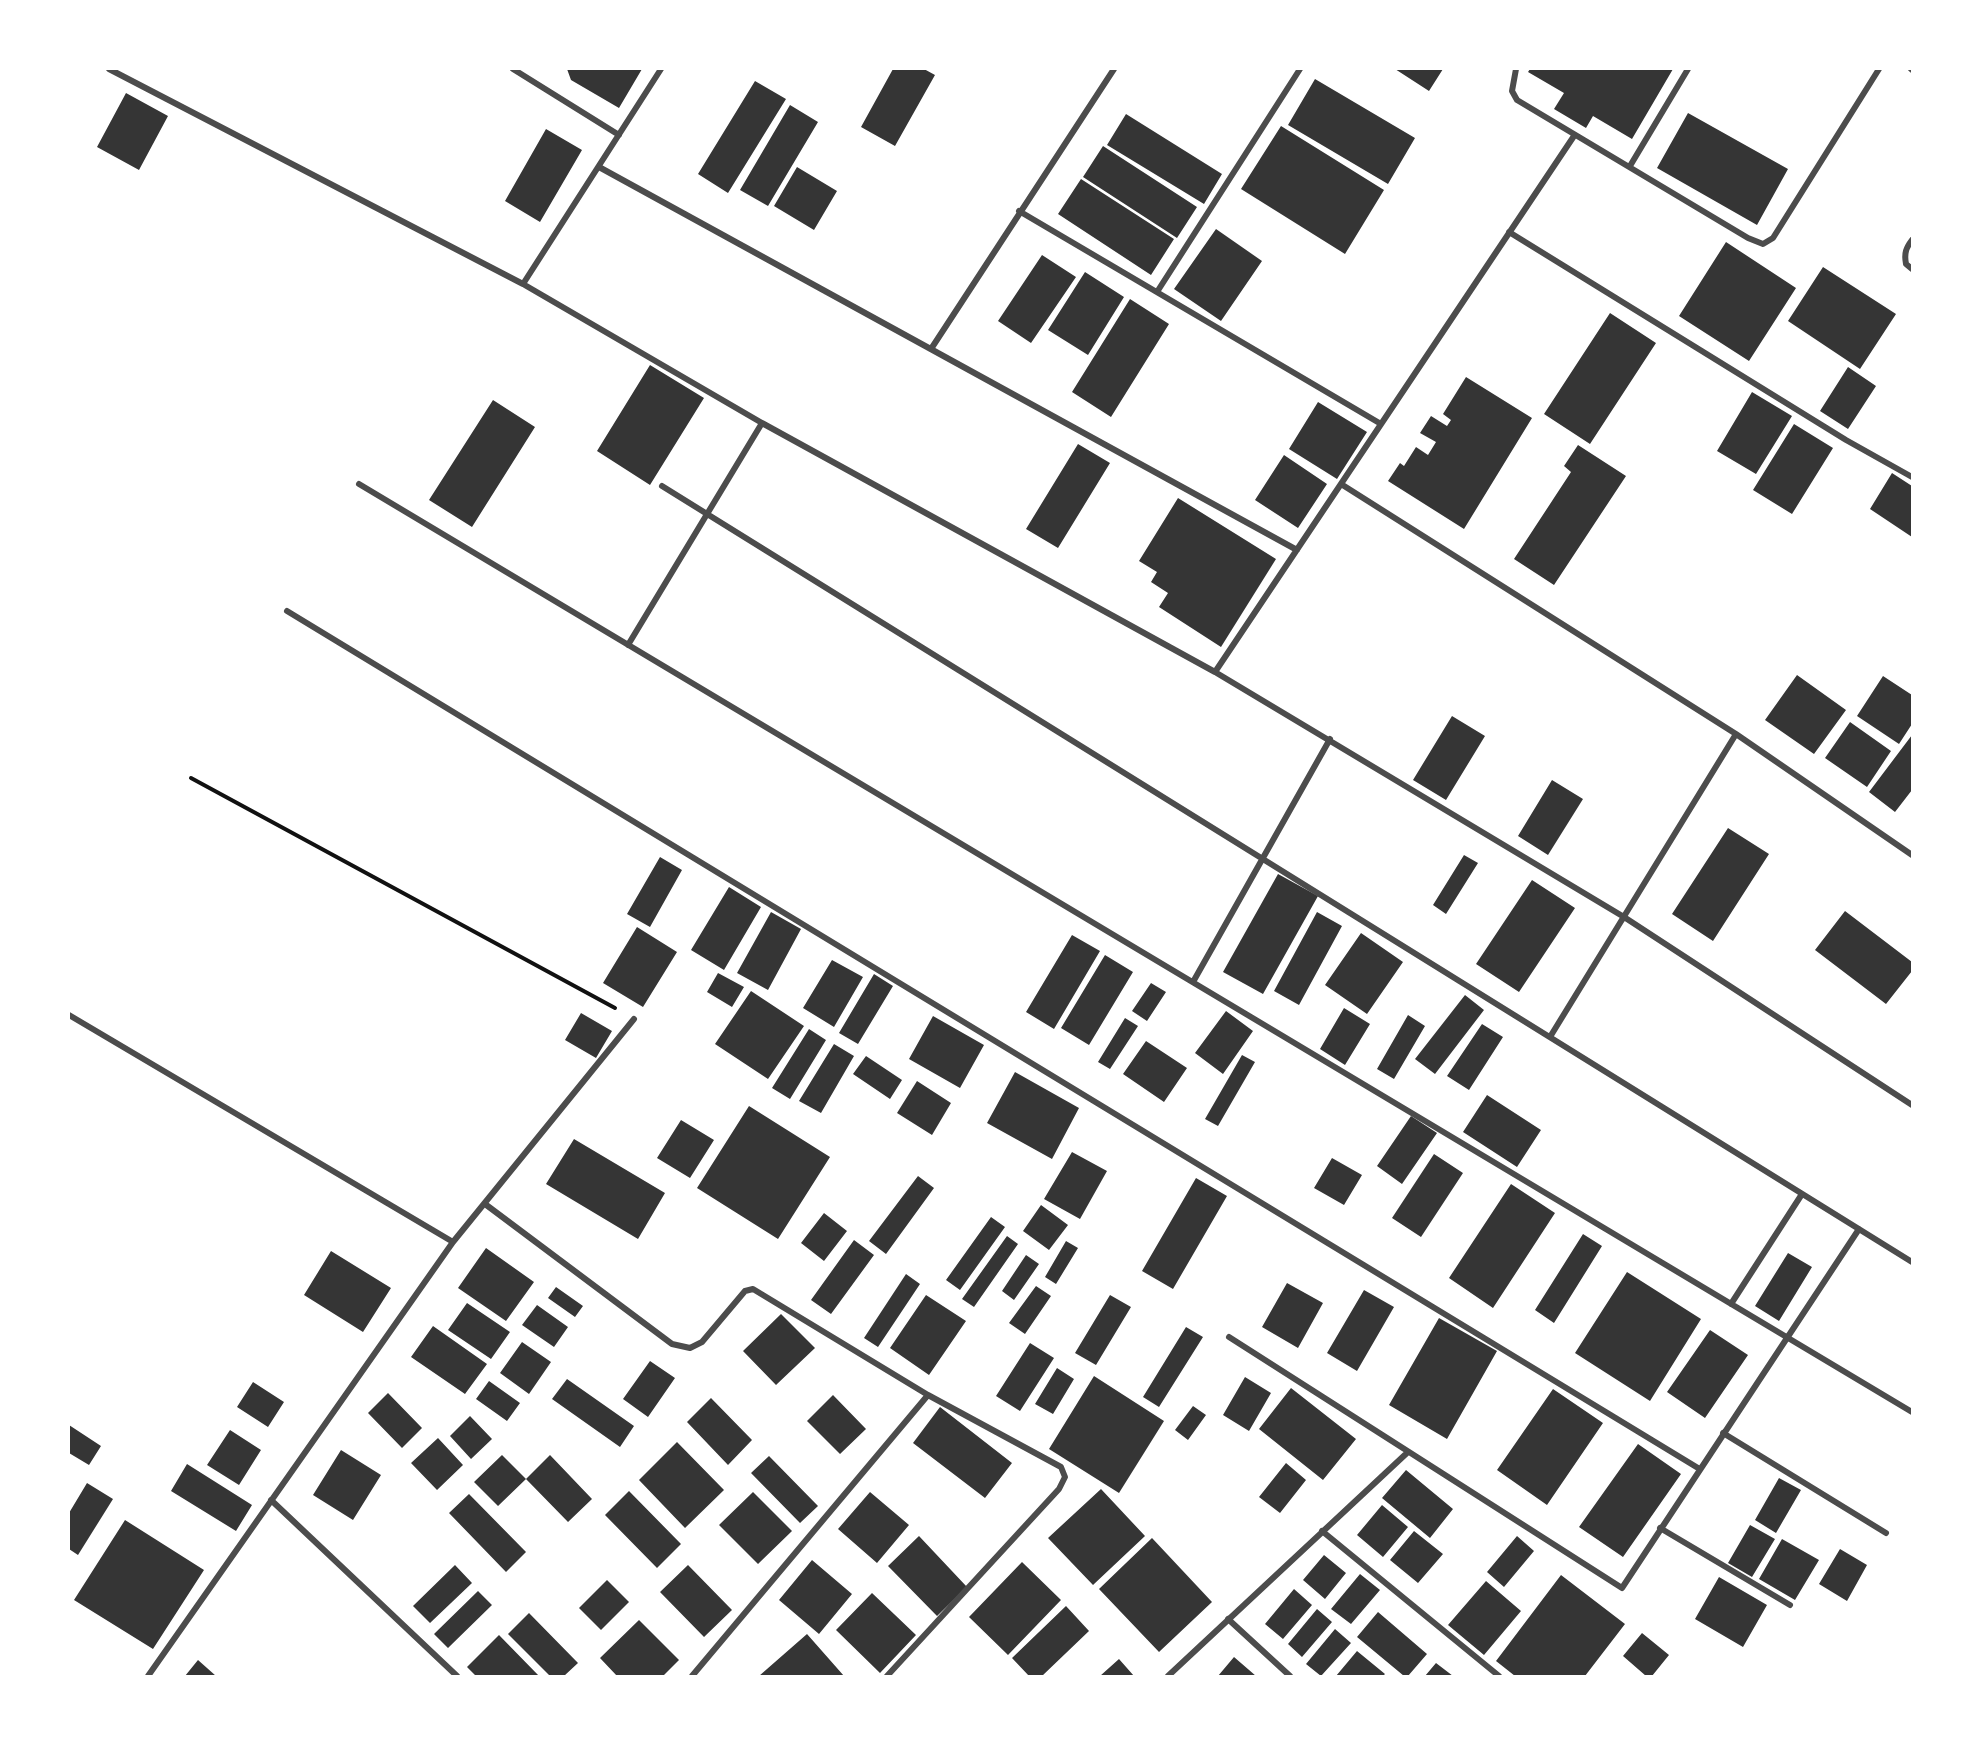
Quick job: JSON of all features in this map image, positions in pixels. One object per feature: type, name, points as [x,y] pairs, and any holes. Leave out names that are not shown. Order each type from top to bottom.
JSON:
[{"type":"street","points":[[109,69],[523,284],[762,423],[1215,672],[1624,917],[1912,1105]]},
{"type":"street","points":[[513,69],[619,135]]},
{"type":"street","points":[[523,284],[661,69]]},
{"type":"street","points":[[931,349],[1019,211],[1114,69]]},
{"type":"street","points":[[1157,292],[1300,69]]},
{"type":"street","points":[[1516,69],[1512,91],[1517,99],[1574,136],[1630,166],[1748,238],[1763,244],[1773,238],[1879,69]]},
{"type":"street","points":[[1630,166],[1688,69]]},
{"type":"street","points":[[1215,672],[1574,136]]},
{"type":"street","points":[[598,167],[1297,550]]},
{"type":"street","points":[[1019,211],[1381,424]]},
{"type":"street","points":[[1509,232],[1846,440],[1912,477]]},
{"type":"street","points":[[1912,240],[1905,249],[1904,256],[1906,264],[1912,269]]},
{"type":"street","points":[[628,645],[762,423]]},
{"type":"street","points":[[359,484],[1912,1413]]},
{"type":"street","points":[[1341,484],[1736,734],[1912,855]]},
{"type":"street","points":[[662,486],[1912,1262]]},
{"type":"street","points":[[287,611],[1698,1468]]},
{"type":"street","points":[[1550,1037],[1736,734]]},
{"type":"street","points":[[1193,982],[1330,739]]},
{"type":"street","points":[[69,1015],[453,1242]]},
{"type":"street","points":[[148,1676],[453,1242],[634,1019]]},
{"type":"street","points":[[1731,1304],[1802,1194]]},
{"type":"street","points":[[485,1204],[672,1344],[690,1348],[702,1342],[745,1291],[753,1289],[928,1395],[1057,1463],[1065,1477],[1059,1490],[887,1676]]},
{"type":"street","points":[[1229,1338],[1622,1588],[1698,1468],[1859,1229]]},
{"type":"street","points":[[693,1676],[928,1395]]},
{"type":"street","points":[[1723,1433],[1886,1533]]},
{"type":"street","points":[[1168,1676],[1408,1452]]},
{"type":"street","points":[[271,1500],[455,1675]]},
{"type":"street","points":[[1660,1528],[1790,1605]]},
{"type":"street","points":[[1323,1531],[1499,1676]]},
{"type":"street","points":[[1228,1619],[1290,1676]]},
{"type":"path","points":[[191,778],[634,1019]]},
{"type":"building","points":[[567,69],[642,69],[619,108],[571,80]]},
{"type":"building","points":[[893,69],[924,69],[935,75],[895,146],[861,127]]},
{"type":"building","points":[[1395,69],[1443,69],[1429,91]]},
{"type":"building","points":[[1530,69],[1673,69],[1632,139],[1593,116],[1586,128],[1554,109],[1564,93],[1528,72]]},
{"type":"building","points":[[1315,79],[1415,138],[1388,184],[1288,125]]},
{"type":"building","points":[[755,81],[786,99],[728,193],[698,174]]},
{"type":"building","points":[[126,93],[168,116],[139,170],[97,147]]},
{"type":"building","points":[[790,105],[818,122],[768,206],[740,190]]},
{"type":"building","points":[[1688,113],[1788,169],[1757,225],[1657,168]]},
{"type":"building","points":[[1126,114],[1222,174],[1204,204],[1107,145]]},
{"type":"building","points":[[1281,126],[1384,190],[1345,254],[1241,189]]},
{"type":"building","points":[[546,129],[582,150],[540,222],[505,201]]},
{"type":"building","points":[[1103,146],[1197,207],[1177,238],[1083,177]]},
{"type":"building","points":[[797,167],[837,191],[814,230],[774,206]]},
{"type":"building","points":[[1081,179],[1174,239],[1151,275],[1058,214]]},
{"type":"building","points":[[1216,229],[1262,261],[1221,321],[1174,289]]},
{"type":"building","points":[[1726,242],[1796,288],[1749,361],[1679,316]]},
{"type":"building","points":[[1042,255],[1076,277],[1031,343],[998,321]]},
{"type":"building","points":[[1823,267],[1896,314],[1860,369],[1788,321]]},
{"type":"building","points":[[1085,272],[1124,297],[1088,355],[1048,330]]},
{"type":"building","points":[[1130,299],[1169,324],[1111,417],[1072,392]]},
{"type":"building","points":[[1610,313],[1656,343],[1590,444],[1544,414]]},
{"type":"building","points":[[650,365],[704,398],[650,485],[597,451]]},
{"type":"building","points":[[1848,367],[1876,386],[1848,429],[1820,411]]},
{"type":"building","points":[[1466,377],[1532,418],[1464,529],[1388,481],[1400,463],[1404,466],[1416,447],[1428,455],[1436,442],[1420,433],[1431,416],[1447,426],[1451,420],[1443,414]]},
{"type":"building","points":[[1752,392],[1792,416],[1756,474],[1717,451]]},
{"type":"building","points":[[493,400],[535,427],[472,527],[429,500]]},
{"type":"building","points":[[1318,402],[1367,432],[1337,479],[1289,449]]},
{"type":"building","points":[[1794,424],[1833,448],[1792,514],[1753,490]]},
{"type":"building","points":[[1078,444],[1110,463],[1058,548],[1026,529]]},
{"type":"building","points":[[1578,445],[1626,476],[1554,585],[1514,559],[1571,472],[1564,466]]},
{"type":"building","points":[[1284,455],[1327,484],[1298,528],[1255,500]]},
{"type":"building","points":[[1892,473],[1912,486],[1912,537],[1870,509]]},
{"type":"building","points":[[1178,498],[1276,559],[1221,647],[1159,607],[1168,593],[1151,582],[1157,572],[1139,561]]},
{"type":"building","points":[[1797,675],[1846,710],[1814,754],[1765,720]]},
{"type":"building","points":[[1883,676],[1912,695],[1912,724],[1899,744],[1857,716]]},
{"type":"building","points":[[1452,716],[1485,736],[1446,800],[1413,780]]},
{"type":"building","points":[[1850,722],[1891,751],[1867,787],[1825,758]]},
{"type":"building","points":[[1912,735],[1912,790],[1895,812],[1869,792]]},
{"type":"building","points":[[1552,780],[1583,799],[1548,855],[1518,836]]},
{"type":"building","points":[[1728,828],[1769,854],[1713,941],[1672,914]]},
{"type":"building","points":[[1464,855],[1478,863],[1446,914],[1433,905]]},
{"type":"building","points":[[660,857],[682,870],[650,927],[627,914]]},
{"type":"building","points":[[1278,874],[1318,896],[1263,994],[1223,972]]},
{"type":"building","points":[[1532,880],[1575,908],[1519,992],[1476,964]]},
{"type":"building","points":[[729,887],[761,907],[724,970],[691,950]]},
{"type":"building","points":[[1845,911],[1912,962],[1912,971],[1886,1004],[1815,950]]},
{"type":"building","points":[[771,912],[801,929],[768,990],[737,973]]},
{"type":"building","points":[[1317,912],[1342,926],[1299,1005],[1274,991]]},
{"type":"building","points":[[637,927],[677,952],[643,1007],[603,983]]},
{"type":"building","points":[[1361,933],[1403,962],[1367,1014],[1325,985]]},
{"type":"building","points":[[1072,935],[1100,951],[1054,1029],[1026,1012]]},
{"type":"building","points":[[1105,955],[1133,972],[1089,1045],[1061,1028]]},
{"type":"building","points":[[832,960],[863,977],[834,1027],[803,1008]]},
{"type":"building","points":[[718,973],[744,987],[732,1007],[707,992]]},
{"type":"building","points":[[874,974],[893,986],[858,1044],[839,1033]]},
{"type":"building","points":[[1151,983],[1166,992],[1147,1021],[1132,1011]]},
{"type":"building","points":[[751,991],[804,1026],[768,1079],[715,1044]]},
{"type":"building","points":[[1465,995],[1484,1010],[1435,1074],[1415,1059]]},
{"type":"building","points":[[1344,1008],[1370,1024],[1345,1065],[1320,1049]]},
{"type":"building","points":[[1226,1011],[1253,1031],[1223,1074],[1195,1053]]},
{"type":"building","points":[[581,1013],[612,1031],[596,1058],[565,1040]]},
{"type":"building","points":[[1408,1015],[1425,1026],[1394,1079],[1377,1069]]},
{"type":"building","points":[[933,1016],[984,1045],[960,1088],[909,1059]]},
{"type":"building","points":[[1125,1018],[1138,1026],[1110,1069],[1098,1062]]},
{"type":"building","points":[[1482,1024],[1503,1037],[1469,1090],[1447,1076]]},
{"type":"building","points":[[809,1029],[826,1040],[790,1099],[772,1088]]},
{"type":"building","points":[[1146,1041],[1187,1068],[1164,1102],[1123,1074]]},
{"type":"building","points":[[834,1044],[854,1056],[821,1113],[799,1101]]},
{"type":"building","points":[[1242,1055],[1255,1062],[1218,1126],[1205,1119]]},
{"type":"building","points":[[866,1056],[902,1080],[890,1099],[853,1074]]},
{"type":"building","points":[[1015,1072],[1079,1108],[1052,1159],[987,1123]]},
{"type":"building","points":[[917,1081],[951,1103],[932,1135],[897,1113]]},
{"type":"building","points":[[1487,1095],[1541,1130],[1517,1167],[1463,1132]]},
{"type":"building","points":[[749,1106],[830,1157],[778,1239],[697,1188]]},
{"type":"building","points":[[1411,1116],[1437,1133],[1402,1184],[1377,1166]]},
{"type":"building","points":[[681,1120],[714,1140],[690,1178],[657,1158]]},
{"type":"building","points":[[574,1139],[665,1193],[638,1239],[546,1184]]},
{"type":"building","points":[[1072,1152],[1107,1171],[1080,1219],[1044,1199]]},
{"type":"building","points":[[1434,1154],[1463,1173],[1421,1237],[1392,1218]]},
{"type":"building","points":[[1332,1158],[1362,1175],[1344,1205],[1314,1188]]},
{"type":"building","points":[[918,1176],[934,1188],[886,1254],[869,1241]]},
{"type":"building","points":[[1196,1178],[1227,1196],[1173,1289],[1142,1271]]},
{"type":"building","points":[[1511,1184],[1555,1213],[1493,1308],[1449,1278]]},
{"type":"building","points":[[1041,1205],[1068,1225],[1049,1250],[1023,1231]]},
{"type":"building","points":[[824,1213],[847,1231],[824,1261],[801,1243]]},
{"type":"building","points":[[991,1217],[1005,1227],[960,1290],[946,1280]]},
{"type":"building","points":[[1583,1234],[1602,1246],[1554,1323],[1535,1310]]},
{"type":"building","points":[[1007,1236],[1018,1244],[974,1307],[962,1299]]},
{"type":"building","points":[[854,1240],[874,1255],[831,1314],[811,1300]]},
{"type":"building","points":[[1066,1241],[1078,1248],[1056,1284],[1045,1277]]},
{"type":"building","points":[[486,1248],[534,1282],[506,1321],[458,1288]]},
{"type":"building","points":[[331,1251],[391,1288],[363,1332],[304,1295]]},
{"type":"building","points":[[1788,1253],[1812,1267],[1779,1321],[1755,1306]]},
{"type":"building","points":[[1026,1255],[1039,1264],[1014,1300],[1002,1291]]},
{"type":"building","points":[[1627,1272],[1701,1319],[1650,1401],[1575,1353]]},
{"type":"building","points":[[906,1274],[920,1284],[878,1347],[864,1338]]},
{"type":"building","points":[[1287,1283],[1323,1303],[1298,1348],[1262,1327]]},
{"type":"building","points":[[1036,1286],[1051,1296],[1025,1334],[1009,1323]]},
{"type":"building","points":[[556,1287],[583,1306],[575,1317],[548,1298]]},
{"type":"building","points":[[1364,1290],[1394,1307],[1357,1371],[1327,1353]]},
{"type":"building","points":[[926,1295],[966,1321],[929,1375],[890,1348]]},
{"type":"building","points":[[1110,1295],[1131,1307],[1096,1365],[1075,1353]]},
{"type":"building","points":[[467,1303],[510,1332],[491,1359],[448,1330]]},
{"type":"building","points":[[537,1305],[568,1327],[554,1347],[522,1325]]},
{"type":"building","points":[[781,1314],[815,1348],[776,1385],[743,1351]]},
{"type":"building","points":[[1439,1318],[1497,1351],[1447,1439],[1389,1405]]},
{"type":"building","points":[[433,1326],[487,1364],[465,1394],[411,1357]]},
{"type":"building","points":[[1186,1327],[1203,1337],[1159,1407],[1143,1397]]},
{"type":"building","points":[[1710,1330],[1748,1355],[1705,1418],[1667,1392]]},
{"type":"building","points":[[522,1342],[551,1362],[529,1394],[500,1373]]},
{"type":"building","points":[[1030,1343],[1054,1358],[1020,1411],[996,1396]]},
{"type":"building","points":[[650,1361],[675,1378],[648,1417],[623,1399]]},
{"type":"building","points":[[1057,1368],[1074,1379],[1053,1414],[1035,1404]]},
{"type":"building","points":[[1094,1376],[1164,1421],[1119,1493],[1049,1449]]},
{"type":"building","points":[[1245,1377],[1271,1393],[1249,1431],[1223,1415]]},
{"type":"building","points":[[567,1379],[634,1426],[620,1447],[552,1399]]},
{"type":"building","points":[[489,1381],[520,1403],[507,1421],[476,1399]]},
{"type":"building","points":[[253,1382],[284,1402],[268,1427],[237,1407]]},
{"type":"building","points":[[1291,1388],[1356,1439],[1323,1480],[1259,1429]]},
{"type":"building","points":[[1553,1389],[1603,1423],[1547,1505],[1497,1470]]},
{"type":"building","points":[[388,1393],[422,1428],[402,1448],[368,1413]]},
{"type":"building","points":[[833,1395],[866,1429],[840,1454],[807,1421]]},
{"type":"building","points":[[711,1398],[752,1440],[728,1465],[687,1422]]},
{"type":"building","points":[[1193,1406],[1206,1415],[1188,1440],[1175,1430]]},
{"type":"building","points":[[940,1407],[1012,1463],[985,1498],[913,1443]]},
{"type":"building","points":[[470,1416],[492,1439],[471,1459],[450,1436]]},
{"type":"building","points":[[69,1425],[101,1446],[89,1465],[69,1453]]},
{"type":"building","points":[[230,1430],[261,1450],[239,1485],[207,1465]]},
{"type":"building","points":[[438,1438],[463,1465],[437,1490],[411,1463]]},
{"type":"building","points":[[677,1442],[724,1490],[685,1528],[639,1480]]},
{"type":"building","points":[[1638,1444],[1681,1474],[1623,1557],[1579,1527]]},
{"type":"building","points":[[341,1450],[381,1475],[353,1520],[313,1495]]},
{"type":"building","points":[[502,1455],[526,1479],[498,1506],[474,1482]]},
{"type":"building","points":[[550,1455],[592,1499],[568,1522],[526,1479]]},
{"type":"building","points":[[769,1456],[818,1506],[800,1523],[751,1473]]},
{"type":"building","points":[[1286,1463],[1306,1480],[1280,1513],[1259,1497]]},
{"type":"building","points":[[187,1464],[252,1505],[236,1531],[171,1491]]},
{"type":"building","points":[[1406,1470],[1453,1509],[1430,1538],[1382,1498]]},
{"type":"building","points":[[1779,1478],[1801,1490],[1776,1533],[1755,1520]]},
{"type":"building","points":[[87,1483],[113,1499],[78,1555],[69,1549],[69,1513]]},
{"type":"building","points":[[1101,1489],[1145,1536],[1093,1585],[1048,1538]]},
{"type":"building","points":[[629,1491],[681,1544],[657,1568],[605,1515]]},
{"type":"building","points":[[753,1492],[792,1531],[758,1564],[719,1525]]},
{"type":"building","points":[[870,1492],[909,1525],[877,1563],[838,1529]]},
{"type":"building","points":[[469,1494],[526,1552],[506,1572],[449,1513]]},
{"type":"building","points":[[1382,1505],[1408,1527],[1383,1557],[1357,1535]]},
{"type":"building","points":[[125,1520],[204,1570],[153,1649],[74,1600]]},
{"type":"building","points":[[1750,1525],[1775,1539],[1752,1577],[1728,1563]]},
{"type":"building","points":[[1414,1531],[1443,1554],[1418,1583],[1390,1560]]},
{"type":"building","points":[[919,1536],[967,1587],[937,1616],[888,1566]]},
{"type":"building","points":[[1517,1536],[1534,1551],[1504,1587],[1487,1572]]},
{"type":"building","points":[[1152,1538],[1212,1602],[1159,1652],[1099,1589]]},
{"type":"building","points":[[1782,1539],[1819,1560],[1795,1600],[1759,1579]]},
{"type":"building","points":[[1840,1549],[1867,1565],[1847,1601],[1819,1584]]},
{"type":"building","points":[[1324,1555],[1346,1573],[1325,1599],[1303,1580]]},
{"type":"building","points":[[812,1560],[852,1594],[819,1634],[779,1600]]},
{"type":"building","points":[[1022,1562],[1061,1600],[1008,1655],[969,1617]]},
{"type":"building","points":[[455,1565],[472,1583],[430,1623],[413,1606]]},
{"type":"building","points":[[688,1565],[732,1610],[704,1637],[660,1592]]},
{"type":"building","points":[[1360,1574],[1380,1590],[1351,1624],[1331,1609]]},
{"type":"building","points":[[1561,1575],[1625,1624],[1585,1676],[1515,1676],[1496,1661]]},
{"type":"building","points":[[1719,1577],[1767,1605],[1743,1647],[1695,1619]]},
{"type":"building","points":[[607,1580],[629,1602],[601,1630],[579,1608]]},
{"type":"building","points":[[1486,1581],[1521,1611],[1484,1655],[1448,1625]]},
{"type":"building","points":[[1294,1589],[1312,1605],[1283,1639],[1265,1624]]},
{"type":"building","points":[[478,1591],[492,1605],[448,1648],[434,1634]]},
{"type":"building","points":[[872,1593],[916,1635],[880,1673],[836,1630]]},
{"type":"building","points":[[1066,1606],[1089,1631],[1042,1676],[1029,1676],[1012,1658]]},
{"type":"building","points":[[1317,1609],[1332,1622],[1302,1657],[1288,1644]]},
{"type":"building","points":[[1378,1612],[1427,1654],[1408,1676],[1404,1676],[1357,1637]]},
{"type":"building","points":[[529,1613],[578,1663],[564,1676],[550,1676],[508,1634]]},
{"type":"building","points":[[639,1620],[679,1660],[663,1676],[617,1676],[600,1658]]},
{"type":"building","points":[[1335,1629],[1351,1643],[1321,1676],[1306,1664]]},
{"type":"building","points":[[1642,1633],[1669,1655],[1652,1676],[1646,1676],[1623,1656]]},
{"type":"building","points":[[807,1634],[844,1676],[759,1676]]},
{"type":"building","points":[[499,1635],[539,1676],[476,1676],[467,1667]]},
{"type":"building","points":[[1357,1651],[1385,1674],[1383,1676],[1336,1676]]},
{"type":"building","points":[[1234,1657],[1256,1676],[1218,1676]]},
{"type":"building","points":[[1119,1659],[1134,1676],[1100,1676]]},
{"type":"building","points":[[198,1660],[216,1676],[185,1676]]},
{"type":"building","points":[[1436,1663],[1453,1676],[1425,1676]]}]
